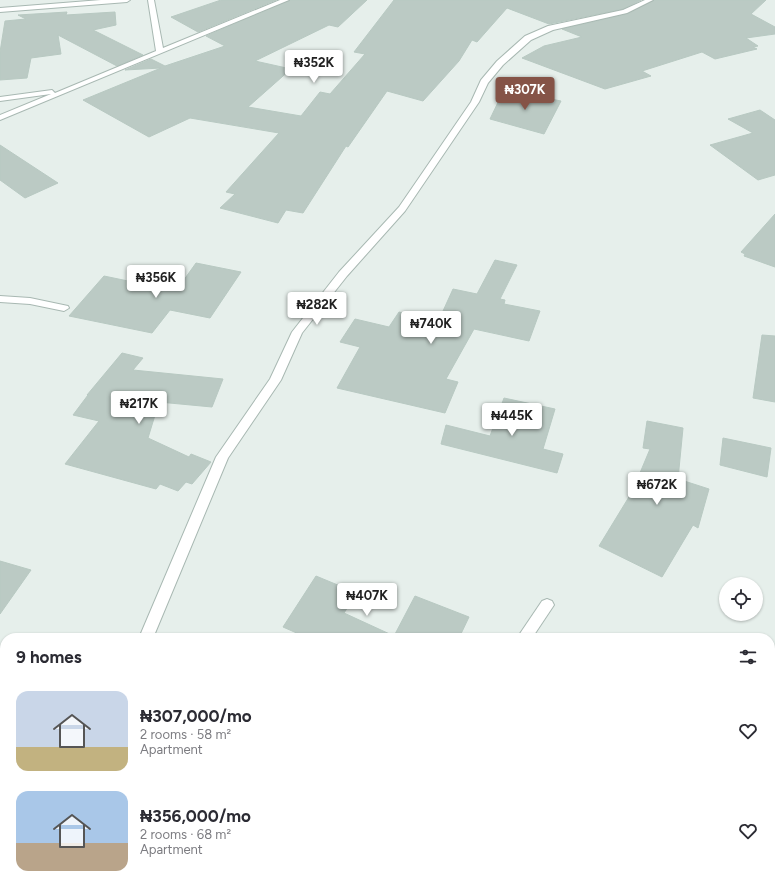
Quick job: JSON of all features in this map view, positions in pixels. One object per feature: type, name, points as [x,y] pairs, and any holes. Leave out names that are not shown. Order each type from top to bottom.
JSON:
[{"type":"street","points":[[0,10],[127,0]]},
{"type":"street","points":[[151,0],[160,51]]},
{"type":"street","points":[[0,118],[286,0]]},
{"type":"street","points":[[148,633],[222,457],[275,380],[297,332],[343,274],[402,209],[440,151],[475,102],[488,78],[500,62],[528,38],[551,28],[625,12],[650,0]]},
{"type":"street","points":[[0,99],[71,89]]},
{"type":"street","points":[[0,299],[30,301],[64,308]]},
{"type":"street","points":[[527,633],[547,605]]},
{"type":"building","points":[[221,0],[276,0],[198,32],[171,17]]},
{"type":"building","points":[[290,0],[367,0],[338,27],[329,25],[255,61],[291,69],[248,107],[301,116],[320,92],[330,94],[365,54],[354,52],[394,0],[641,0],[623,9],[549,24],[507,8],[477,42],[472,40],[459,61],[423,101],[387,91],[348,147],[346,146],[303,213],[286,210],[278,223],[220,208],[235,194],[226,192],[279,133],[190,118],[149,137],[83,100],[161,68],[125,70],[151,59],[165,66],[225,46],[206,36]]},
{"type":"building","points":[[654,0],[766,0],[751,14],[775,27],[775,34],[746,38],[758,46],[753,47],[757,49],[715,59],[702,52],[642,71],[651,76],[605,89],[522,58],[544,46],[582,37],[562,29],[627,14]]},
{"type":"building","points":[[67,12],[66,15],[115,12],[116,25],[93,30],[143,55],[117,66],[58,35],[61,54],[31,58],[27,78],[0,80],[0,52],[5,21],[26,19],[18,15]]},
{"type":"building","points":[[507,90],[561,101],[544,134],[490,119],[502,94]]},
{"type":"building","points":[[760,110],[775,120],[775,175],[758,180],[710,145],[753,133],[728,119]]},
{"type":"building","points":[[0,145],[58,183],[25,198],[0,180]]},
{"type":"building","points":[[775,214],[775,267],[744,256],[745,254],[741,252]]},
{"type":"building","points":[[495,260],[517,265],[500,299],[505,300],[504,304],[540,311],[529,341],[474,329],[446,379],[458,382],[445,413],[337,388],[360,347],[340,342],[355,319],[389,327],[399,312],[438,322],[453,289],[477,294]]},
{"type":"building","points":[[196,263],[241,272],[210,318],[170,310],[152,333],[69,316],[104,276],[176,291]]},
{"type":"building","points":[[762,335],[775,336],[775,402],[753,398]]},
{"type":"building","points":[[122,353],[143,358],[133,370],[223,379],[212,407],[159,402],[148,438],[189,457],[191,454],[211,462],[192,484],[186,482],[178,491],[160,484],[156,489],[65,464],[99,421],[73,415],[87,395]]},
{"type":"building","points":[[504,398],[555,409],[543,449],[563,454],[557,473],[441,444],[446,425],[490,436]]},
{"type":"building","points":[[647,421],[683,428],[678,479],[709,489],[698,528],[693,525],[662,577],[599,546],[632,492],[650,449],[643,448]]},
{"type":"building","points":[[723,438],[771,448],[767,477],[720,465]]},
{"type":"building","points":[[0,561],[31,570],[0,614]]},
{"type":"building","points":[[316,576],[357,593],[344,613],[387,633],[297,633],[283,627]]},
{"type":"building","points":[[415,596],[469,617],[461,633],[396,633]]}]
